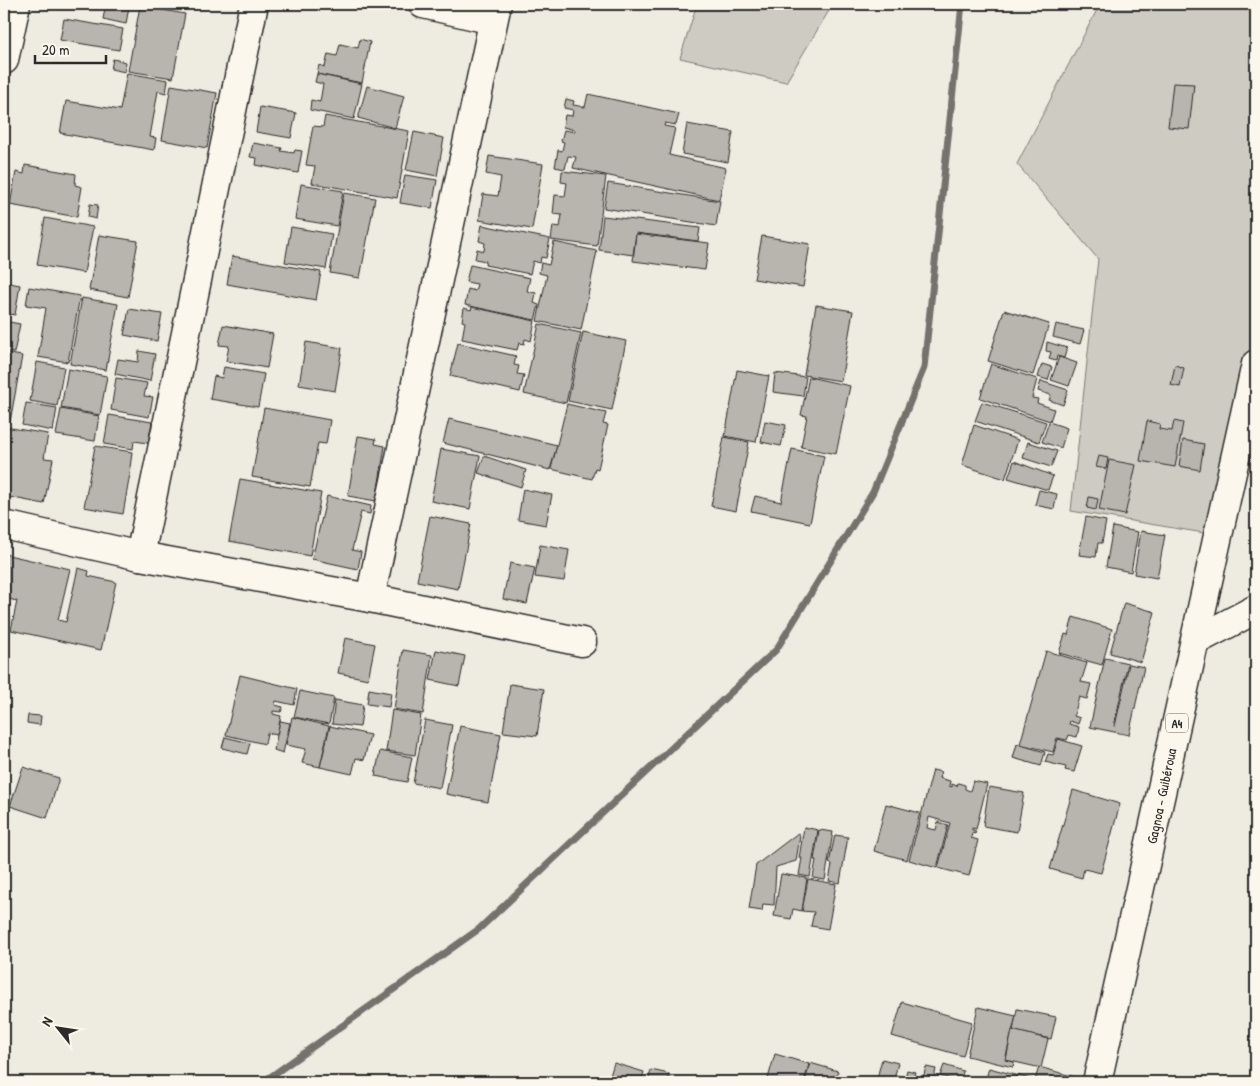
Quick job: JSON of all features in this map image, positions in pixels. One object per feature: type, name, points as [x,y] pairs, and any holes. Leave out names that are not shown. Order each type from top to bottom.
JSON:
[{"type":"street","points":[[4,60],[16,4]]},
{"type":"street","points":[[140,556],[254,4]]},
{"type":"street","points":[[370,598],[495,12],[423,4]]},
{"type":"street","name":"Gagnoa - Guibéroua","points":[[1097,1082],[1256,364]]},
{"type":"street","points":[[4,525],[140,556],[370,598],[582,642]]},
{"type":"street","points":[[1195,641],[1256,609]]},
{"type":"shaded area","points":[[697,4],[833,4],[786,82],[680,58]]},
{"type":"shaded area","points":[[1100,4],[1256,4],[1256,335],[1210,534],[1071,511],[1098,259],[1017,164]]},
{"type":"building","points":[[106,4],[129,6],[126,24],[103,19]]},
{"type":"building","points":[[140,6],[185,14],[173,78],[128,71]]},
{"type":"building","points":[[64,19],[123,29],[119,50],[60,40]]},
{"type":"building","points":[[360,39],[370,42],[362,83],[317,74],[319,65],[325,67],[328,54],[337,56],[340,44],[358,48]]},
{"type":"building","points":[[113,59],[126,62],[125,72],[111,69]]},
{"type":"building","points":[[127,73],[168,80],[166,93],[158,91],[150,137],[156,138],[154,150],[60,133],[66,101],[120,110]]},
{"type":"building","points":[[317,74],[362,84],[354,119],[310,110],[311,100],[320,102],[323,84],[315,82]]},
{"type":"building","points":[[1173,83],[1194,84],[1189,129],[1168,127]]},
{"type":"building","points":[[171,85],[217,93],[207,148],[162,140]]},
{"type":"building","points":[[367,86],[404,96],[395,128],[358,118]]},
{"type":"building","points":[[588,94],[679,114],[676,125],[665,123],[664,126],[675,128],[669,155],[726,168],[719,200],[573,168],[576,157],[568,156],[565,169],[555,167],[558,150],[562,151],[564,142],[561,141],[564,130],[575,132],[575,130],[563,127],[565,115],[572,116],[573,110],[564,108],[566,99],[574,101],[573,105],[585,107]]},
{"type":"building","points":[[260,107],[296,113],[291,138],[256,132]]},
{"type":"building","points":[[325,116],[409,131],[397,198],[312,183],[315,166],[306,165],[313,126],[323,127]]},
{"type":"building","points":[[687,124],[733,132],[728,162],[682,154]]},
{"type":"building","points":[[414,132],[444,138],[437,176],[406,170]]},
{"type":"building","points":[[253,143],[282,148],[281,151],[294,153],[295,150],[302,151],[298,173],[256,165],[257,158],[250,157]]},
{"type":"building","points":[[489,156],[543,164],[532,229],[479,220],[483,194],[498,196],[501,177],[486,174]]},
{"type":"building","points":[[25,165],[76,174],[75,185],[82,187],[77,217],[10,205],[16,172],[24,174]]},
{"type":"building","points":[[562,171],[606,176],[597,246],[551,240],[553,226],[560,227],[562,215],[553,214],[555,195],[565,196],[567,183],[561,182]]},
{"type":"building","points":[[405,175],[437,180],[432,208],[400,203]]},
{"type":"building","points":[[608,183],[720,201],[716,226],[604,208]]},
{"type":"building","points":[[301,184],[343,191],[337,226],[295,219]]},
{"type":"building","points":[[344,193],[375,198],[360,278],[330,273]]},
{"type":"building","points":[[90,204],[98,205],[96,219],[88,217]]},
{"type":"building","points":[[4,212],[9,213],[6,231],[4,231]]},
{"type":"building","points":[[603,216],[700,228],[698,241],[636,233],[633,255],[599,250]]},
{"type":"building","points":[[45,218],[93,227],[84,273],[37,265]]},
{"type":"building","points":[[482,225],[550,239],[546,258],[541,257],[540,263],[533,261],[530,274],[485,265],[486,261],[475,259],[477,249],[484,251],[485,243],[479,241]]},
{"type":"building","points":[[291,227],[332,234],[326,269],[285,262]]},
{"type":"building","points":[[636,234],[709,243],[705,270],[633,261]]},
{"type":"building","points":[[99,235],[138,241],[128,297],[89,290]]},
{"type":"building","points":[[762,236],[810,244],[803,287],[754,279]]},
{"type":"building","points":[[554,242],[597,251],[581,330],[537,321],[547,275],[539,273],[541,263],[549,265]]},
{"type":"building","points":[[232,256],[321,272],[316,300],[227,284]]},
{"type":"building","points":[[470,265],[530,278],[527,291],[536,293],[534,303],[539,305],[535,320],[465,305],[468,289],[475,291],[477,284],[466,282]]},
{"type":"building","points":[[4,282],[20,285],[15,315],[4,313]]},
{"type":"building","points":[[29,287],[80,296],[68,362],[38,357],[46,308],[26,305]]},
{"type":"building","points":[[82,298],[118,304],[106,370],[70,364]]},
{"type":"building","points":[[816,305],[853,311],[841,381],[804,375]]},
{"type":"building","points":[[472,307],[535,321],[531,341],[525,339],[524,344],[519,343],[517,350],[462,339],[465,322],[462,321],[464,308],[471,310]]},
{"type":"building","points":[[129,309],[162,314],[157,341],[124,335]]},
{"type":"building","points":[[1004,310],[1049,324],[1033,375],[988,361]]},
{"type":"building","points":[[4,321],[20,324],[14,353],[4,351]]},
{"type":"building","points":[[539,324],[581,333],[566,403],[524,394]]},
{"type":"building","points":[[1056,324],[1084,330],[1080,344],[1053,337]]},
{"type":"building","points":[[223,325],[273,334],[267,368],[226,361],[229,346],[219,345]]},
{"type":"building","points":[[583,332],[626,341],[612,410],[568,401]]},
{"type":"building","points":[[306,342],[342,348],[335,391],[299,385]]},
{"type":"building","points":[[1047,342],[1067,348],[1064,358],[1057,356],[1056,361],[1049,359],[1051,352],[1046,351]]},
{"type":"building","points":[[458,343],[516,356],[514,365],[519,366],[517,374],[524,375],[520,392],[450,376]]},
{"type":"building","points":[[139,351],[155,354],[150,381],[115,374],[118,359],[138,362]]},
{"type":"building","points":[[4,353],[22,356],[10,422],[4,421]]},
{"type":"building","points":[[1059,357],[1077,363],[1069,386],[1051,380]]},
{"type":"building","points":[[37,362],[64,367],[57,406],[30,401]]},
{"type":"building","points":[[991,364],[1037,379],[1032,398],[1038,399],[1037,403],[1054,409],[1050,421],[980,398]]},
{"type":"building","points":[[1042,364],[1052,367],[1048,380],[1038,377]]},
{"type":"building","points":[[1175,365],[1184,368],[1180,387],[1171,385]]},
{"type":"building","points":[[224,367],[264,374],[258,407],[210,399],[214,376],[222,378]]},
{"type":"building","points":[[68,369],[107,376],[100,415],[61,408]]},
{"type":"building","points":[[737,370],[769,376],[756,442],[725,436]]},
{"type":"building","points":[[775,373],[806,377],[803,396],[773,392]]},
{"type":"building","points":[[809,377],[850,386],[836,454],[801,447],[807,416],[801,415]]},
{"type":"building","points":[[116,378],[147,383],[144,396],[153,397],[149,417],[111,410]]},
{"type":"building","points":[[1041,381],[1068,390],[1063,405],[1049,400],[1051,395],[1038,391]]},
{"type":"building","points":[[982,402],[1046,422],[1039,442],[975,421]]},
{"type":"building","points":[[26,403],[57,408],[53,431],[22,425]]},
{"type":"building","points":[[567,404],[606,413],[603,424],[608,425],[598,469],[595,468],[592,479],[551,469]]},
{"type":"building","points":[[264,408],[330,420],[326,444],[318,443],[310,487],[252,477]]},
{"type":"building","points":[[61,409],[99,416],[95,441],[56,435]]},
{"type":"building","points":[[109,415],[152,422],[148,443],[134,441],[133,449],[104,444]]},
{"type":"building","points":[[449,419],[557,445],[550,470],[443,443]]},
{"type":"building","points":[[765,421],[786,425],[781,446],[761,442]]},
{"type":"building","points":[[1147,421],[1160,424],[1159,429],[1172,431],[1174,421],[1183,423],[1175,467],[1140,461]]},
{"type":"building","points":[[1049,422],[1067,428],[1061,448],[1042,442]]},
{"type":"building","points":[[974,425],[1018,440],[1005,479],[962,465]]},
{"type":"building","points":[[5,427],[48,434],[44,458],[53,459],[44,504],[4,496]]},
{"type":"building","points":[[358,436],[376,439],[375,444],[385,446],[376,501],[348,496]]},
{"type":"building","points":[[724,437],[749,442],[736,511],[711,506]]},
{"type":"building","points":[[1183,440],[1204,444],[1200,470],[1179,466]]},
{"type":"building","points":[[1028,442],[1057,451],[1051,467],[1023,458]]},
{"type":"building","points":[[95,446],[132,452],[123,514],[84,507]]},
{"type":"building","points":[[441,449],[480,456],[470,509],[431,501]]},
{"type":"building","points":[[792,449],[824,456],[810,523],[751,511],[755,496],[781,502]]},
{"type":"building","points":[[484,456],[526,470],[521,487],[478,473]]},
{"type":"building","points":[[1099,456],[1108,458],[1106,469],[1096,467]]},
{"type":"building","points":[[1109,460],[1136,465],[1125,515],[1099,510]]},
{"type":"building","points":[[1014,461],[1053,476],[1048,490],[1008,478]]},
{"type":"building","points":[[240,479],[321,493],[310,556],[229,541]]},
{"type":"building","points":[[523,489],[552,495],[546,525],[518,520]]},
{"type":"building","points":[[1039,490],[1057,494],[1054,509],[1035,505]]},
{"type":"building","points":[[327,496],[371,506],[370,514],[361,512],[352,550],[361,552],[358,569],[312,559]]},
{"type":"building","points":[[1089,497],[1098,499],[1096,510],[1087,508]]},
{"type":"building","points":[[430,516],[471,524],[458,589],[417,581]]},
{"type":"building","points":[[1086,517],[1106,521],[1102,543],[1098,543],[1096,557],[1079,555]]},
{"type":"building","points":[[1113,527],[1138,532],[1131,572],[1106,567]]},
{"type":"building","points":[[1141,531],[1165,535],[1157,578],[1134,574]]},
{"type":"building","points":[[540,545],[569,550],[564,581],[535,577]]},
{"type":"building","points":[[4,554],[70,569],[58,620],[66,622],[78,568],[89,571],[88,576],[116,582],[101,650],[11,630],[17,601],[4,598]]},
{"type":"building","points":[[510,563],[535,568],[527,604],[503,599]]},
{"type":"building","points":[[1124,603],[1155,612],[1141,662],[1110,653]]},
{"type":"building","points":[[1073,617],[1112,629],[1102,665],[1059,653],[1065,634],[1068,635]]},
{"type":"building","points":[[4,628],[10,629],[4,656]]},
{"type":"building","points":[[345,638],[375,644],[368,679],[338,673]]},
{"type":"building","points":[[403,650],[432,655],[423,714],[394,709]]},
{"type":"building","points":[[436,650],[465,656],[459,686],[430,680]]},
{"type":"building","points":[[1046,651],[1087,663],[1081,682],[1091,684],[1087,699],[1079,697],[1074,716],[1080,718],[1078,724],[1070,721],[1069,724],[1079,727],[1077,737],[1069,735],[1067,740],[1057,738],[1053,752],[1020,744]]},
{"type":"building","points":[[1105,658],[1128,663],[1114,726],[1129,664],[1144,667],[1129,735],[1090,727]]},
{"type":"building","points":[[240,675],[297,689],[294,705],[276,701],[275,705],[283,707],[281,712],[273,711],[273,714],[281,716],[277,735],[267,733],[265,744],[226,735]]},
{"type":"building","points":[[510,684],[544,689],[537,736],[503,732]]},
{"type":"building","points":[[369,689],[391,693],[389,707],[367,704]]},
{"type":"building","points":[[300,691],[334,698],[329,724],[294,717]]},
{"type":"building","points":[[335,700],[363,705],[360,727],[332,724]]},
{"type":"building","points":[[392,710],[421,715],[415,755],[386,751]]},
{"type":"building","points":[[28,715],[41,716],[40,725],[27,723]]},
{"type":"building","points":[[292,717],[329,726],[320,767],[302,763],[306,749],[286,745]]},
{"type":"building","points":[[425,720],[452,725],[440,788],[413,783]]},
{"type":"building","points":[[280,721],[290,723],[283,753],[274,750]]},
{"type":"building","points":[[330,726],[370,735],[364,760],[356,758],[352,774],[320,767]]},
{"type":"building","points":[[460,726],[501,734],[488,802],[446,794]]},
{"type":"building","points":[[225,737],[250,743],[247,754],[222,748]]},
{"type":"building","points":[[1058,739],[1082,746],[1074,772],[1065,770],[1066,767],[1045,762],[1048,754],[1053,755]]},
{"type":"building","points":[[1017,744],[1045,752],[1041,766],[1013,758]]},
{"type":"building","points":[[380,751],[412,757],[407,782],[375,776]]},
{"type":"building","points":[[23,767],[59,778],[47,818],[10,806]]},
{"type":"building","points":[[933,770],[941,772],[939,778],[950,781],[949,786],[952,787],[952,784],[957,786],[958,783],[965,785],[965,789],[970,791],[973,781],[987,784],[976,829],[972,828],[972,830],[976,831],[975,834],[972,833],[971,838],[978,840],[969,876],[938,868],[950,823],[929,817],[927,828],[936,830],[938,822],[948,825],[937,868],[909,860]]},
{"type":"building","points":[[989,787],[1024,793],[1017,832],[983,826]]},
{"type":"building","points":[[1073,790],[1120,804],[1101,873],[1084,869],[1082,878],[1050,869]]},
{"type":"building","points":[[886,804],[920,813],[907,860],[874,851]]},
{"type":"building","points":[[804,827],[818,830],[810,877],[799,875],[802,858],[799,858]]},
{"type":"building","points":[[819,830],[833,832],[825,880],[813,878]]},
{"type":"building","points":[[798,833],[800,836],[796,861],[776,867],[774,905],[763,904],[762,911],[749,909],[756,865]]},
{"type":"building","points":[[835,835],[848,837],[840,883],[829,881],[832,864],[829,863]]},
{"type":"building","points":[[781,874],[807,878],[802,911],[793,909],[791,919],[774,916]]},
{"type":"building","points":[[808,879],[836,884],[828,929],[811,926],[814,912],[802,911]]},
{"type":"building","points":[[902,1002],[972,1022],[963,1056],[892,1036]]},
{"type":"building","points":[[978,1007],[1016,1016],[1005,1060],[1014,1062],[1013,1067],[967,1056]]},
{"type":"building","points":[[1017,1009],[1056,1017],[1051,1039],[1013,1031]]},
{"type":"building","points":[[1012,1030],[1048,1039],[1041,1068],[1006,1060]]},
{"type":"building","points":[[775,1054],[809,1064],[804,1082],[767,1082]]},
{"type":"building","points":[[882,1059],[898,1063],[895,1075],[905,1077],[904,1082],[876,1082]]},
{"type":"building","points":[[614,1063],[644,1072],[641,1082],[608,1082]]},
{"type":"building","points":[[810,1063],[838,1071],[835,1082],[805,1082]]},
{"type":"building","points":[[944,1065],[963,1071],[961,1082],[940,1076]]},
{"type":"building","points":[[926,1067],[936,1069],[933,1082],[922,1082]]},
{"type":"building","points":[[1039,1067],[1075,1077],[1074,1082],[1042,1082],[1035,1080]]},
{"type":"building","points":[[989,1068],[1042,1082],[985,1082]]},
{"type":"building","points":[[651,1070],[669,1074],[667,1082],[648,1082]]},
{"type":"building","points":[[907,1070],[915,1072],[913,1080],[922,1082],[904,1082]]},
{"type":"building","points":[[669,1078],[688,1082],[668,1082]]},
{"type":"waterway","points":[[263,1082],[479,929],[776,650],[873,492],[924,368],[962,4]]}]
